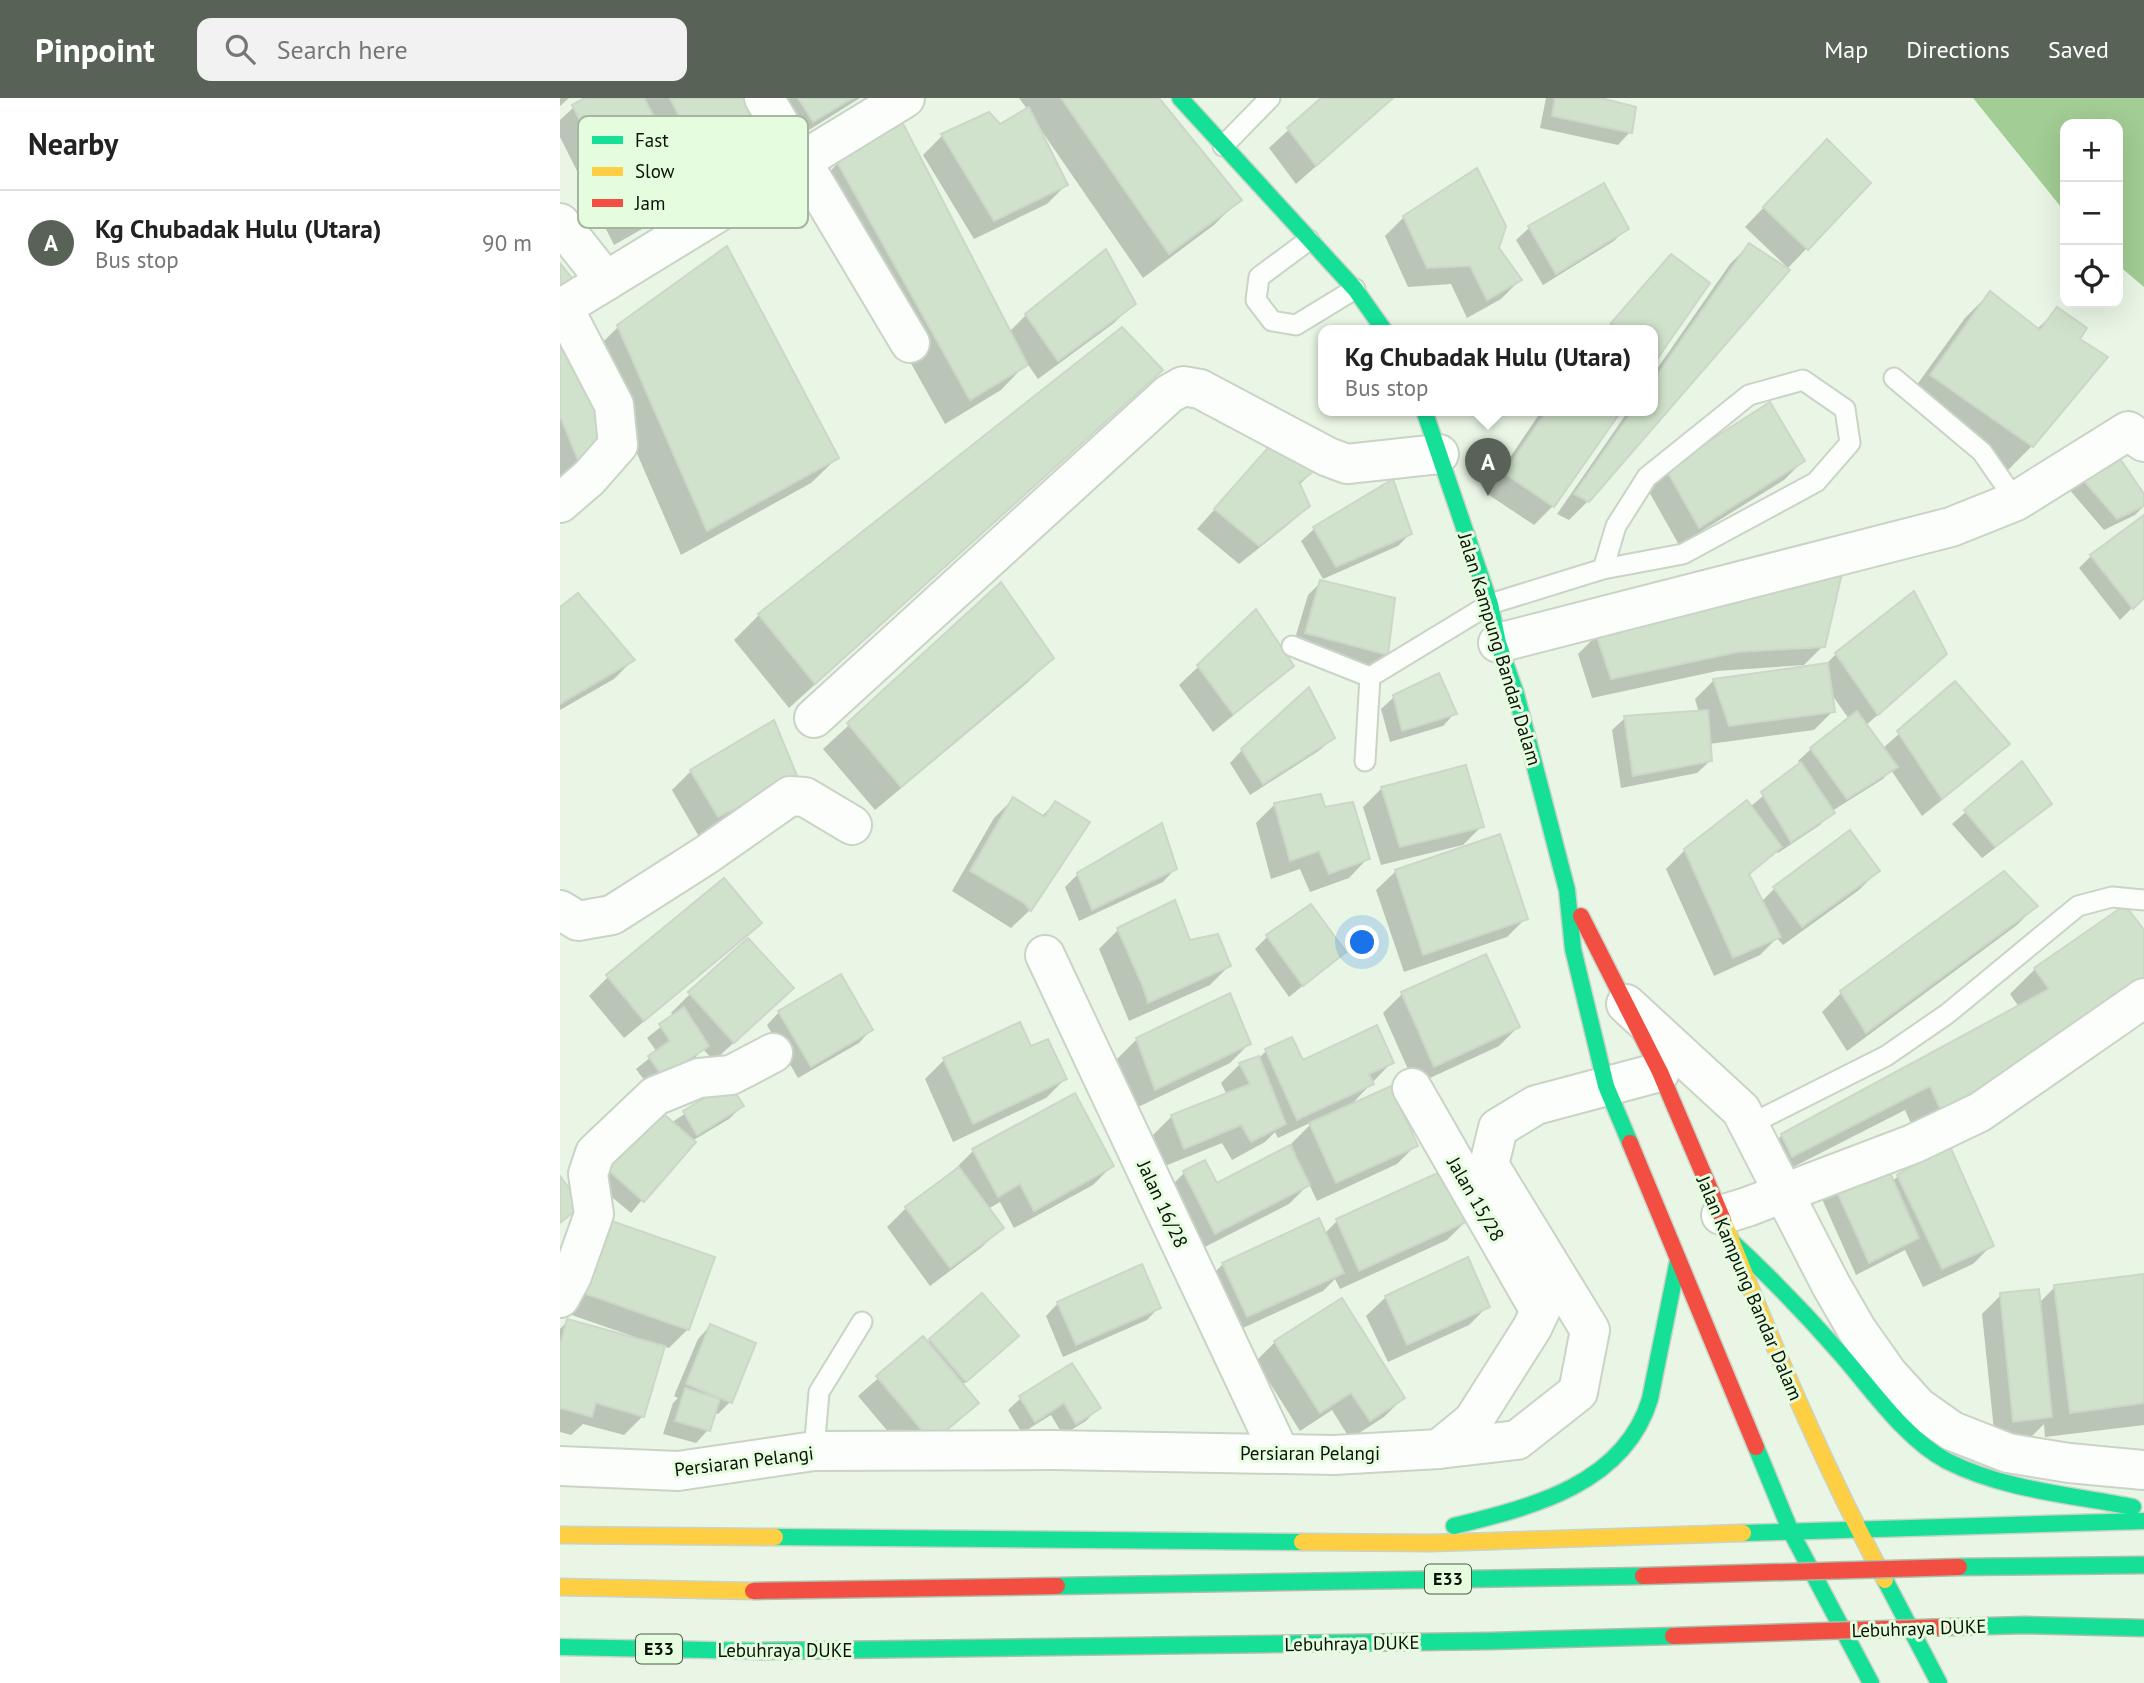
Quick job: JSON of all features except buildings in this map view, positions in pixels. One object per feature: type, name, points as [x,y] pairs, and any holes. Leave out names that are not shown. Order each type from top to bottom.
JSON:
[{"type":"main road","points":[[1180,98],[1355,289],[1380,325]]},
{"type":"main road","name":"Jalan Kampung Bandar Dalam","points":[[1426,416],[1490,604],[1499,643],[1516,694],[1567,890],[1573,949],[1606,1086],[1791,1532],[1871,1683]]},
{"type":"main road","name":"Jalan Kampung Bandar Dalam","points":[[1567,890],[1660,1072],[1779,1360],[1858,1531],[1938,1683]]},
{"type":"main road","points":[[1726,1228],[1909,1432],[1944,1459],[1972,1472],[2021,1486],[2144,1509]]},
{"type":"main road","points":[[1384,1542],[1524,1509],[1557,1496],[1610,1463],[1629,1442],[1645,1412],[1678,1260]]},
{"type":"main road","points":[[560,1535],[1432,1543],[2144,1521]]},
{"type":"main road","name":"E33","points":[[560,1587],[753,1591],[2144,1565]]},
{"type":"main road","name":"Lebuhraya DUKE","points":[[560,1647],[758,1651],[1491,1641],[2026,1625],[2144,1628]]},
{"type":"street","points":[[764,98],[775,116]]},
{"type":"street","points":[[808,157],[905,98]]},
{"type":"street","points":[[808,169],[910,343]]},
{"type":"street","points":[[560,223],[606,281]]},
{"type":"street","points":[[560,503],[589,478],[618,445],[614,405],[562,308],[692,228]]},
{"type":"street","points":[[814,718],[1169,394],[1183,386],[1200,389],[1328,457],[1347,464],[1439,454]]},
{"type":"street","points":[[1499,643],[1951,527],[2015,501],[2128,431],[2144,442]]},
{"type":"street","points":[[560,911],[578,921],[612,915],[706,855],[790,796],[805,797],[852,825]]},
{"type":"street","name":"Jalan 16/28","points":[[1045,955],[1280,1454]]},
{"type":"street","points":[[1726,1228],[1784,1192],[1913,1144],[1980,1112],[2144,998]]},
{"type":"street","points":[[1625,1002],[1741,1110],[1857,1330],[1888,1374],[1918,1407],[1952,1431],[2008,1453],[2069,1463],[2144,1470]]},
{"type":"street","points":[[560,1298],[572,1276],[594,1214],[588,1174],[595,1153],[655,1096],[699,1078],[730,1075],[773,1053]]},
{"type":"street","name":"Persiaran Pelangi","points":[[560,1466],[678,1471],[814,1451],[1052,1450],[1334,1455],[1439,1450],[1517,1440],[1577,1392],[1590,1330],[1548,1294],[1489,1165],[1498,1128],[1536,1105],[1660,1072]]},
{"type":"street","name":"Jalan 15/28","points":[[1412,1088],[1548,1294]]},
{"type":"street","points":[[1439,1450],[1473,1421],[1532,1328],[1548,1294]]},
{"type":"lane","points":[[1223,146],[1270,98]]},
{"type":"lane","points":[[1309,240],[1259,276],[1256,300],[1272,321],[1296,325],[1355,289]]},
{"type":"lane","points":[[1894,378],[1982,452],[2015,501]]},
{"type":"lane","points":[[1370,677],[1490,604],[1603,569],[1683,554],[1816,482],[1850,443],[1844,409],[1803,380],[1749,395],[1647,477],[1616,526],[1603,569]]},
{"type":"lane","points":[[1292,646],[1370,677]]},
{"type":"lane","points":[[1365,761],[1370,677]]},
{"type":"lane","points":[[1749,1125],[1886,1056],[1947,1014],[2078,906],[2112,897],[2144,901]]},
{"type":"lane","points":[[814,1451],[819,1392],[862,1322]]},
{"type":"shaded area","points":[[1973,98],[2144,98],[2144,287],[2123,269],[2123,119],[2060,119],[2060,206]]},
{"type":"traffic: fast","points":[[1180,98],[1355,289],[1380,325]]},
{"type":"traffic: fast","points":[[1426,416],[1490,604],[1498,643],[1516,694],[1567,890],[1573,949],[1606,1086],[1630,1143]]},
{"type":"traffic: fast","points":[[1731,1241],[1813,1323],[1903,1426],[1917,1440],[1947,1461],[1969,1471],[2015,1485],[2133,1507]]},
{"type":"traffic: fast","points":[[1454,1526],[1513,1510],[1571,1488],[1597,1472],[1619,1452],[1637,1428],[1650,1399],[1678,1260]]},
{"type":"traffic: fast","points":[[1756,1447],[1791,1532],[1871,1683]]},
{"type":"traffic: fast","points":[[1743,1533],[2144,1521]]},
{"type":"traffic: fast","points":[[775,1537],[1302,1542]]},
{"type":"traffic: fast","points":[[1959,1567],[2144,1565]]},
{"type":"traffic: fast","points":[[1057,1586],[1643,1576]]},
{"type":"traffic: fast","points":[[1885,1580],[1939,1683]]},
{"type":"traffic: fast","points":[[1952,1627],[2026,1625],[2144,1628]]},
{"type":"traffic: fast","points":[[758,1651],[1673,1636]]},
{"type":"traffic: fast","points":[[560,1647],[758,1651]]},
{"type":"traffic: slow","points":[[1723,1220],[1799,1402],[1840,1492],[1885,1580]]},
{"type":"traffic: slow","points":[[1302,1542],[1432,1543],[1743,1533]]},
{"type":"traffic: slow","points":[[560,1535],[775,1537]]},
{"type":"traffic: slow","points":[[560,1587],[753,1591]]},
{"type":"traffic: jam","points":[[1581,916],[1660,1072],[1723,1220]]},
{"type":"traffic: jam","points":[[1630,1143],[1756,1447]]},
{"type":"traffic: jam","points":[[1643,1576],[1959,1567]]},
{"type":"traffic: jam","points":[[753,1591],[1057,1586]]},
{"type":"traffic: jam","points":[[1673,1636],[1952,1627]]},
{"type":"place","name":"Kg Chubadak Hulu (Utara)","points":[[1488,496]]}]
